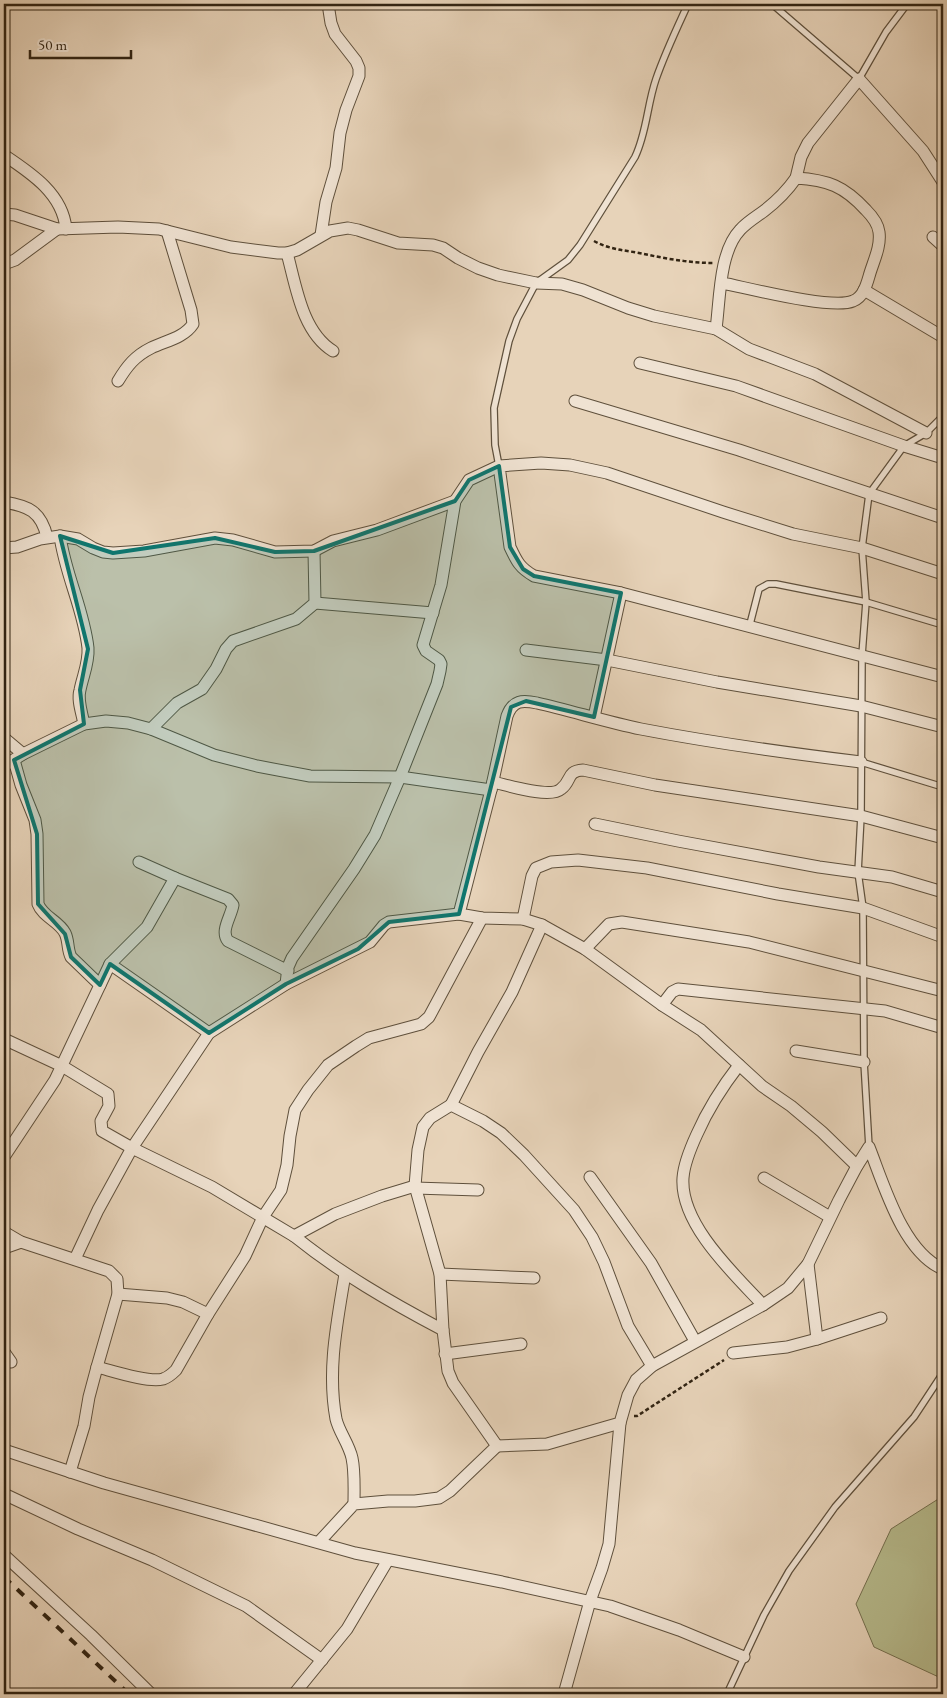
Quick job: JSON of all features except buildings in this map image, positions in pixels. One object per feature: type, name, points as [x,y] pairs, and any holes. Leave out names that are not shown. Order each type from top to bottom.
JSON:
[{"type":"street","points":[[321,235],[326,202],[336,168],[340,133],[346,110],[359,76],[359,68],[356,61],[335,34],[328,4]]},
{"type":"street","points":[[716,329],[729,247],[738,232],[786,192],[796,178],[801,157],[808,143],[859,79],[923,151],[943,182]]},
{"type":"street","points":[[4,155],[49,191],[60,207],[65,221],[61,229],[15,260],[4,264]]},
{"type":"street","points":[[722,283],[828,303],[854,301],[864,290],[878,249],[879,231],[876,223],[852,194],[832,183],[796,178]]},
{"type":"street","points":[[4,214],[61,229],[118,227],[159,229],[231,247],[258,251],[287,253],[309,244],[330,231],[348,228],[398,243],[433,245],[443,248],[478,268],[498,275],[536,283],[562,284],[654,316],[716,329],[749,350],[816,374],[926,433]]},
{"type":"street","points":[[118,381],[128,364],[150,348],[189,330],[193,324],[191,310],[166,231]]},
{"type":"street","points":[[933,238],[943,246]]},
{"type":"street","points":[[287,253],[306,319],[312,331],[333,352]]},
{"type":"street","points":[[864,290],[943,337]]},
{"type":"street","points":[[640,363],[736,386],[943,458]]},
{"type":"street","points":[[575,401],[739,450],[943,518]]},
{"type":"street","points":[[286,984],[288,971],[296,950],[354,869],[375,835],[434,692],[441,664],[439,660],[426,651],[424,645],[441,585],[455,500],[470,480],[499,466],[542,462],[570,465],[607,473],[793,534],[862,548],[943,574]]},
{"type":"street","points":[[499,466],[510,547],[515,559],[523,569],[534,576],[621,593],[749,628],[943,677]]},
{"type":"street","points":[[4,548],[17,547],[46,537],[60,536],[78,538],[93,548],[113,553],[144,551],[215,538],[233,540],[275,552],[314,551],[333,541],[377,530],[455,500]]},
{"type":"street","points":[[4,502],[27,507],[34,512],[44,527],[46,537]]},
{"type":"street","points":[[60,536],[88,649],[88,660],[79,698],[84,724]]},
{"type":"street","points":[[314,551],[315,603]]},
{"type":"street","points":[[594,717],[621,593]]},
{"type":"street","points":[[151,728],[177,703],[202,688],[233,641],[296,619],[315,603],[433,612]]},
{"type":"street","points":[[526,650],[606,660],[717,682],[861,706],[943,727]]},
{"type":"street","points":[[459,914],[492,786],[507,716],[511,707],[518,702],[537,703],[639,728],[741,747],[861,762]]},
{"type":"street","points":[[13,760],[84,724],[106,721],[151,728],[214,755],[257,766],[310,776],[400,777],[537,792],[556,792],[563,788],[572,773],[583,770],[664,787],[862,816],[943,838]]},
{"type":"street","points":[[4,738],[36,827],[38,904],[41,911],[65,934],[71,957],[100,985]]},
{"type":"street","points":[[595,824],[819,868],[892,877],[943,892]]},
{"type":"street","points":[[522,919],[532,876],[536,868],[551,862],[578,860],[647,868],[778,894],[863,908],[943,937]]},
{"type":"street","points":[[140,862],[175,878],[228,898],[233,906],[226,928],[226,938],[228,941],[288,971]]},
{"type":"street","points":[[4,1157],[55,1080],[110,964],[147,927],[175,878]]},
{"type":"street","points":[[75,1259],[98,1210],[132,1148],[209,1032],[286,984],[370,942],[384,925],[389,922],[459,914],[482,918],[522,919],[542,925],[585,949],[662,1005],[701,1030],[762,1086],[792,1106],[857,1166]]},
{"type":"street","points":[[97,1367],[148,1379],[162,1379],[170,1376],[176,1370],[208,1314],[245,1256],[263,1217],[281,1190],[287,1165],[295,1110],[308,1090],[328,1065],[369,1038],[421,1024],[429,1017],[482,918]]},
{"type":"street","points":[[585,949],[609,924],[622,922],[748,942],[943,991]]},
{"type":"street","points":[[497,1446],[453,1383],[448,1371],[443,1330],[440,1274],[415,1187],[418,1150],[423,1127],[430,1118],[451,1105],[474,1059],[512,992],[542,925]]},
{"type":"street","points":[[110,964],[209,1032]]},
{"type":"street","points":[[662,1005],[672,992],[678,989],[886,1011],[943,1028]]},
{"type":"street","points":[[4,1039],[62,1066],[108,1094],[109,1106],[101,1121],[102,1131],[186,1174],[263,1217],[294,1236],[323,1260],[345,1274],[387,1300],[443,1330]]},
{"type":"street","points":[[796,1051],[864,1062]]},
{"type":"street","points":[[739,1065],[725,1083],[704,1118],[686,1163],[683,1177],[684,1189],[688,1207],[707,1242],[718,1257],[763,1305]]},
{"type":"street","points":[[451,1105],[483,1121],[501,1134],[524,1155],[574,1210],[592,1237],[604,1262],[628,1326],[652,1366]]},
{"type":"street","points":[[564,1694],[590,1601],[609,1544],[621,1419],[628,1396],[636,1380],[652,1366],[763,1305],[788,1288],[808,1264],[830,1217],[869,1147]]},
{"type":"street","points":[[869,1147],[900,1222],[910,1241],[923,1255],[943,1269]]},
{"type":"street","points":[[590,1177],[651,1263],[695,1341]]},
{"type":"street","points":[[764,1178],[830,1217]]},
{"type":"street","points":[[294,1236],[335,1214],[382,1196],[415,1187],[478,1190]]},
{"type":"street","points":[[4,1232],[21,1242],[109,1271],[117,1279],[118,1294],[89,1397],[84,1426],[70,1472]]},
{"type":"street","points":[[4,1248],[21,1242]]},
{"type":"street","points":[[808,1264],[817,1339]]},
{"type":"street","points":[[345,1274],[333,1343],[332,1362],[336,1420],[352,1457],[354,1504]]},
{"type":"street","points":[[440,1274],[534,1278]]},
{"type":"street","points":[[118,1294],[167,1298],[183,1302],[208,1314]]},
{"type":"street","points":[[734,1353],[787,1347],[881,1318]]},
{"type":"street","points":[[445,1354],[521,1344]]},
{"type":"street","points":[[4,1352],[11,1362]]},
{"type":"street","points":[[319,1542],[354,1504],[439,1498],[450,1491],[497,1446],[547,1444],[621,1419]]},
{"type":"street","points":[[4,1450],[104,1483],[355,1553],[502,1582],[610,1606],[679,1630],[744,1657]]},
{"type":"street","points":[[4,1494],[78,1529],[152,1560],[246,1606],[322,1660]]},
{"type":"street","points":[[4,1555],[151,1694]]},
{"type":"street","points":[[294,1694],[347,1629],[388,1560]]},
{"type":"lane","points":[[499,466],[494,408],[501,371],[517,319],[536,283],[568,260],[586,236],[636,157],[641,145],[656,79],[688,4]]},
{"type":"lane","points":[[772,4],[859,79],[886,32],[907,4]]},
{"type":"lane","points":[[869,1147],[864,1062],[863,908],[858,872],[862,816],[862,656],[866,602],[862,548],[869,494],[904,446],[926,433],[943,416]]},
{"type":"lane","points":[[749,628],[759,589],[768,584],[866,602],[943,625]]},
{"type":"lane","points":[[861,762],[943,787]]},
{"type":"lane","points":[[727,1694],[764,1615],[789,1571],[835,1506],[914,1417],[943,1373]]},
{"type":"path","points":[[586,236],[602,245],[621,250],[681,261],[725,263]]},
{"type":"path","points":[[621,1419],[637,1416],[705,1374],[734,1353]]},
{"type":"highlighted area","points":[[499,466],[510,547],[523,569],[534,576],[621,593],[594,717],[526,701],[511,707],[459,914],[389,922],[358,949],[286,984],[209,1033],[110,964],[100,985],[71,957],[65,934],[38,904],[37,834],[14,760],[84,724],[80,690],[88,649],[60,536],[113,553],[215,538],[275,552],[314,551],[455,501],[469,480]]},
{"type":"green space","points":[[943,1496],[943,1679],[874,1647],[856,1604],[891,1529]]},
{"type":"railway","points":[[4,1577],[129,1694]]}]
